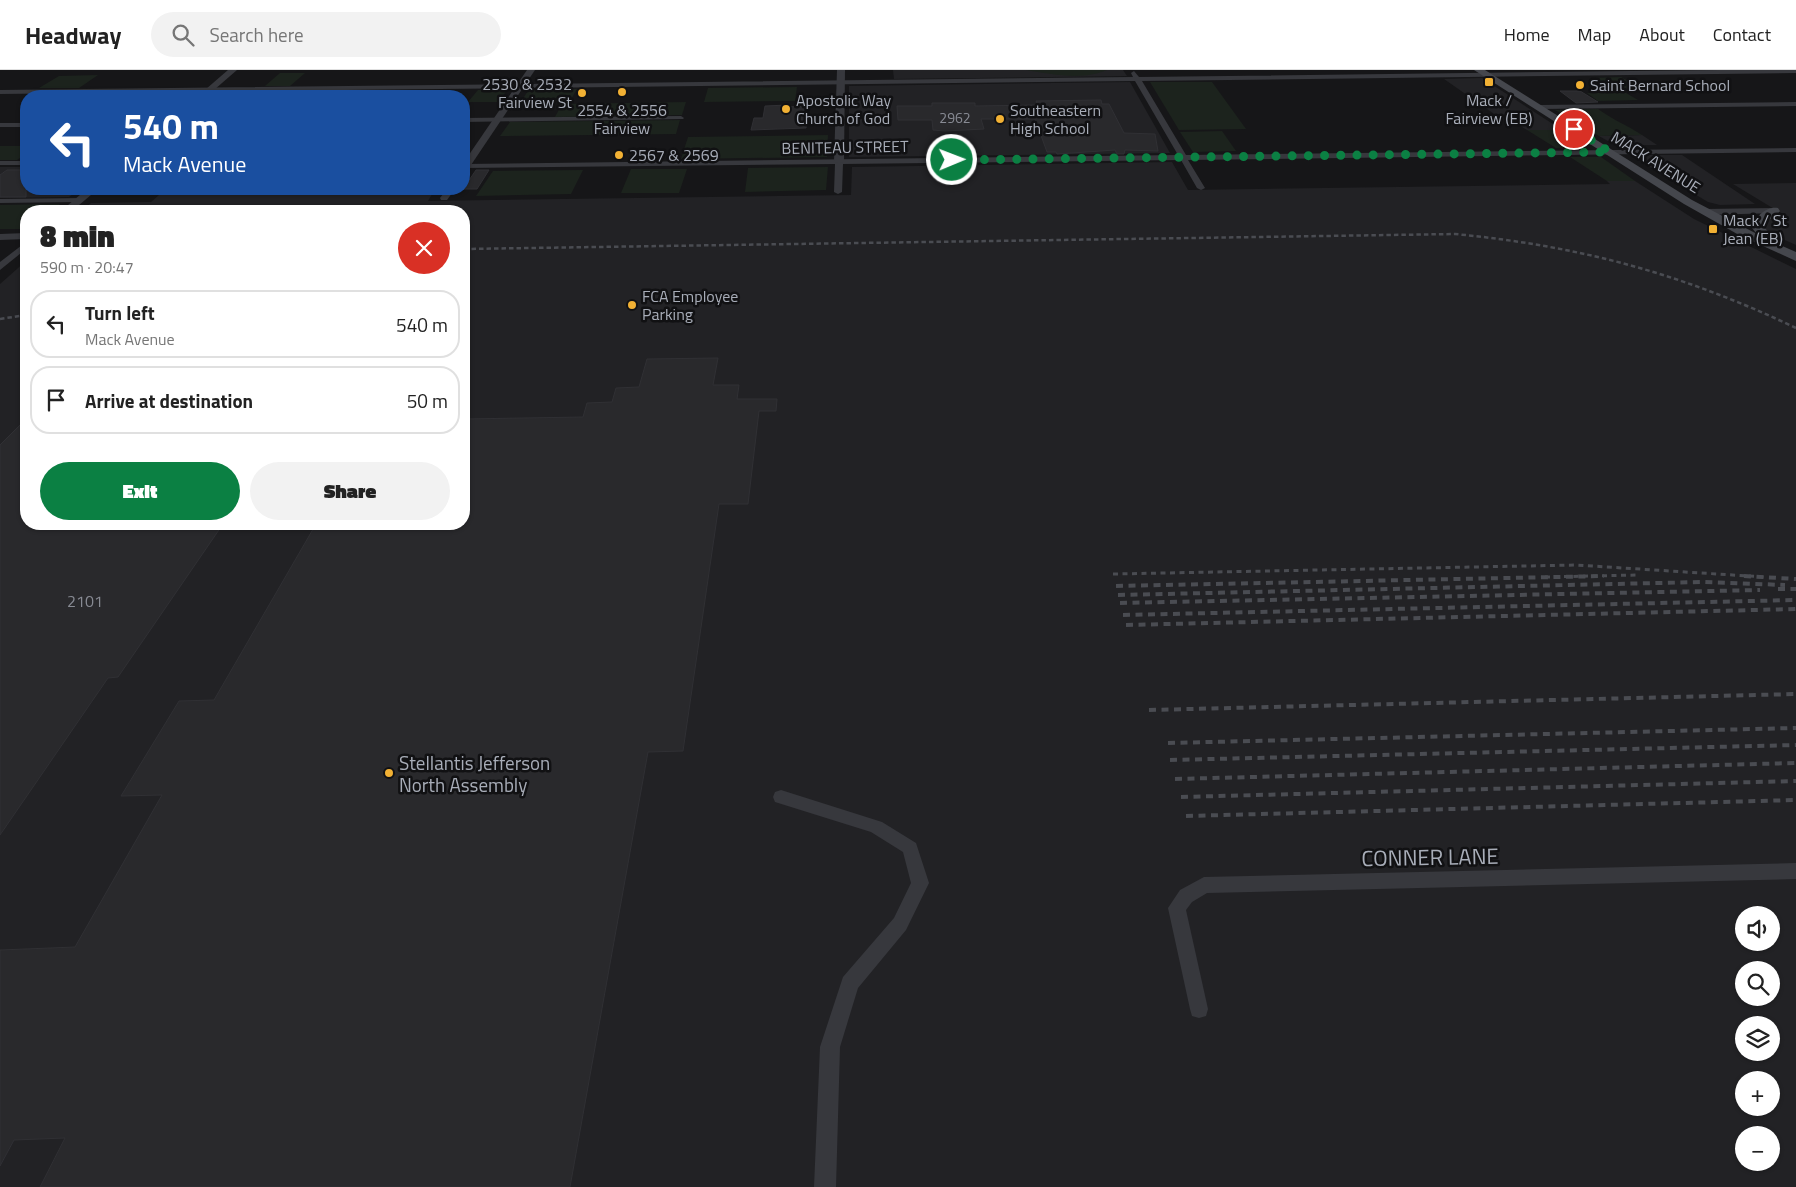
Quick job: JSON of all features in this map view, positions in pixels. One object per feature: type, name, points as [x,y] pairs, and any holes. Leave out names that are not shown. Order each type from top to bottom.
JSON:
[{"type":"main road","name":"MACK AVENUE","points":[[1483,72],[1705,212],[1796,257]]},
{"type":"main road","points":[[1774,211],[1763,216],[1758,228],[1779,249]]},
{"type":"street","points":[[210,90],[233,70]]},
{"type":"street","points":[[470,158],[531,70]]},
{"type":"street","points":[[838,192],[841,70]]},
{"type":"street","points":[[1132,70],[1202,188]]},
{"type":"street","points":[[210,90],[1137,79],[1483,72],[1796,71]]},
{"type":"street","points":[[0,92],[20,92]]},
{"type":"street","points":[[1540,107],[1796,104]]},
{"type":"street","points":[[470,120],[681,118]]},
{"type":"street","points":[[0,125],[20,125]]},
{"type":"street","name":"BENITEAU STREET","points":[[470,167],[1796,150]]},
{"type":"street","points":[[0,164],[20,163]]},
{"type":"street","points":[[74,205],[86,195]]},
{"type":"street","points":[[0,201],[80,200]]},
{"type":"street","points":[[1705,212],[1774,211]]},
{"type":"street","points":[[0,236],[20,236]]},
{"type":"street","points":[[0,267],[20,250]]},
{"type":"street","points":[[781,797],[876,827],[910,848],[920,883],[900,924],[850,983],[830,1047],[825,1187]]},
{"type":"street","name":"CONNER LANE","points":[[1199,1009],[1177,908],[1186,896],[1204,885],[1796,871]]},
{"type":"shaded area","name":"Southeastern High School","points":[[893,70],[1123,70],[1127,76],[894,79]]},
{"type":"shaded area","points":[[1026,70],[1107,70],[1077,76]]},
{"type":"shaded area","points":[[280,73],[305,73],[290,86],[265,86]]},
{"type":"shaded area","points":[[98,75],[79,88],[39,88],[59,76]]},
{"type":"shaded area","points":[[1621,77],[1641,88],[1608,89],[1591,78]]},
{"type":"shaded area","points":[[1482,78],[1562,130],[1527,130],[1519,125],[1510,125],[1444,79]]},
{"type":"shaded area","name":"Southeastern High School","points":[[1130,82],[1170,153],[849,157],[849,86]]},
{"type":"shaded area","points":[[1150,82],[1212,82],[1246,129],[1179,130]]},
{"type":"shaded area","points":[[797,87],[795,101],[704,102],[708,88]]},
{"type":"shaded area","points":[[529,89],[577,89],[570,101],[521,102]]},
{"type":"shaded area","points":[[478,90],[507,90],[499,102],[470,102]]},
{"type":"shaded area","points":[[1587,93],[1626,93],[1638,100],[1598,101]]},
{"type":"shaded area","points":[[686,102],[682,115],[555,117],[562,104]]},
{"type":"shaded area","points":[[1598,109],[1642,135],[1599,136],[1555,110]]},
{"type":"shaded area","points":[[680,120],[676,134],[500,136],[510,122]]},
{"type":"shaded area","points":[[1527,130],[1562,130],[1587,147],[1556,148]]},
{"type":"shaded area","points":[[1222,131],[1236,151],[1193,152],[1180,132]]},
{"type":"shaded area","points":[[828,135],[827,157],[681,159],[688,137]]},
{"type":"shaded area","points":[[1642,135],[1657,145],[1615,145],[1599,136]]},
{"type":"shaded area","points":[[0,146],[20,146],[20,158],[17,160],[0,160]]},
{"type":"shaded area","points":[[1630,155],[1682,155],[1755,204],[1720,205],[1708,202]]},
{"type":"shaded area","points":[[1570,157],[1601,157],[1635,181],[1607,181]]},
{"type":"shaded area","points":[[1172,162],[1188,190],[1610,184],[1607,181],[1635,181],[1694,219],[1796,269],[1796,1187],[0,1187],[0,284],[20,266],[20,530],[470,530],[470,205],[88,205],[91,203],[151,202],[159,195],[432,195],[428,201],[851,195],[852,167]]},
{"type":"shaded area","points":[[0,167],[20,167],[20,195],[72,195],[69,197],[0,198]]},
{"type":"shaded area","points":[[828,167],[826,190],[745,192],[748,168]]},
{"type":"shaded area","points":[[631,169],[687,169],[679,193],[621,193]]},
{"type":"shaded area","points":[[583,170],[571,194],[476,196],[493,171]]},
{"type":"shaded area","points":[[1796,183],[1796,245],[1767,232],[1763,227],[1769,218],[1786,216],[1733,184]]},
{"type":"shaded area","points":[[60,204],[20,205],[20,229],[0,229],[0,205]]},
{"type":"building","points":[[1560,91],[1580,91],[1598,102],[1576,103]]},
{"type":"building","name":"Southeastern High School","points":[[1101,100],[1102,104],[1109,104],[1124,133],[1155,134],[1158,151],[1125,150],[1124,154],[1117,154],[1115,150],[1057,154],[1056,152],[1047,152],[1035,119],[981,119],[984,129],[933,130],[932,120],[898,120],[897,106],[932,106],[932,103],[975,103],[975,106],[1038,105],[1036,101]]},
{"type":"building","points":[[788,105],[787,107],[808,106],[806,128],[751,130],[754,118],[763,118],[765,106]]},
{"type":"building","points":[[7,170],[20,170],[20,195],[26,195],[26,197],[0,197],[0,175]]},
{"type":"building","points":[[476,170],[489,170],[477,189],[470,189],[470,179]]},
{"type":"building","name":"Stellantis Jefferson North Assembly","points":[[718,358],[713,385],[739,385],[737,399],[777,399],[776,411],[759,411],[748,504],[719,504],[683,751],[648,752],[570,1187],[40,1187],[65,1138],[14,1140],[0,1166],[0,950],[75,947],[162,795],[121,796],[179,701],[214,700],[313,530],[470,530],[470,419],[583,417],[587,403],[612,402],[616,388],[639,387],[647,359]]},
{"type":"building","points":[[20,425],[20,530],[219,530],[118,677],[108,678],[0,835],[0,445]]},
{"type":"railway","points":[[470,249],[1455,234],[1545,246],[1630,265],[1713,292],[1796,328]]},
{"type":"railway","points":[[0,319],[20,316]]},
{"type":"railway","points":[[1113,574],[1576,565],[1764,577]]},
{"type":"railway","points":[[1545,577],[1638,575]]},
{"type":"railway","points":[[1116,586],[1604,576]]},
{"type":"railway","points":[[1744,576],[1796,579]]},
{"type":"railway","points":[[1118,595],[1703,582],[1785,585]]},
{"type":"railway","points":[[1778,589],[1796,589]]},
{"type":"railway","points":[[1120,603],[1760,590]]},
{"type":"railway","points":[[1123,615],[1796,600]]},
{"type":"railway","points":[[1126,625],[1796,609]]},
{"type":"railway","points":[[1149,710],[1796,694]]},
{"type":"railway","points":[[1168,743],[1796,728]]},
{"type":"railway","points":[[1170,760],[1796,745]]},
{"type":"railway","points":[[1175,779],[1796,763]]},
{"type":"railway","points":[[1181,797],[1796,781]]},
{"type":"railway","points":[[1186,816],[1796,800]]},
{"type":"place","name":"Mack / Fairview (EB)","points":[[1489,82]]},
{"type":"place","name":"Saint Bernard School","points":[[1580,85]]},
{"type":"place","name":"2554 & 2556 Fairview","points":[[622,92]]},
{"type":"place","name":"2530 & 2532 Fairview St","points":[[582,93]]},
{"type":"place","name":"Apostolic Way Church of God","points":[[786,109]]},
{"type":"place","name":"Southeastern High School","points":[[1000,119]]},
{"type":"place","name":"2567 & 2569","points":[[619,155]]},
{"type":"place","name":"Mack / St Jean (EB)","points":[[1713,229]]},
{"type":"place","name":"FCA Employee Parking","points":[[632,305]]},
{"type":"place","name":"Stellantis Jefferson North Assembly","points":[[389,773]]},
{"type":"route","points":[[952,160],[1610,152],[1574,129]]}]
